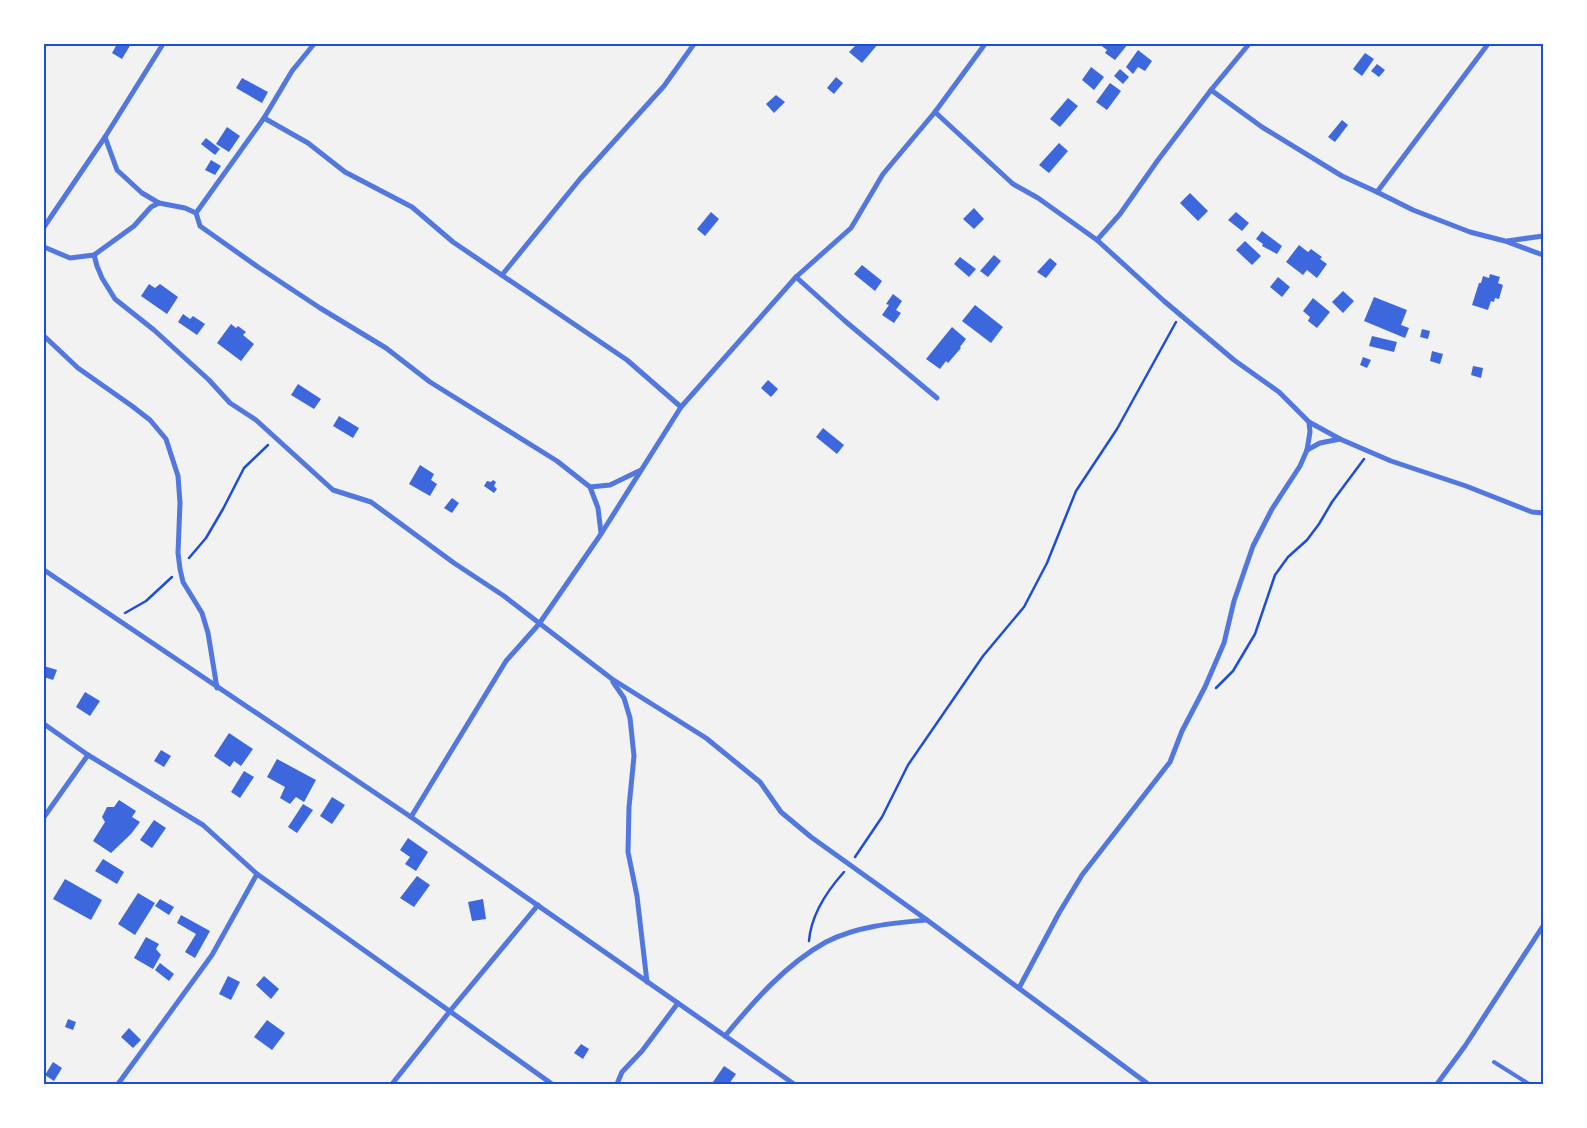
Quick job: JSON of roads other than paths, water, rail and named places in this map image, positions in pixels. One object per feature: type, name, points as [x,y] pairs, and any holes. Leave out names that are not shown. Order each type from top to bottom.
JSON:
[{"type":"street","points":[[44,227],[105,137],[163,44]]},
{"type":"street","points":[[196,213],[264,118],[292,71],[314,44]]},
{"type":"street","points":[[502,275],[580,179],[664,86],[694,44]]},
{"type":"street","points":[[412,817],[506,662],[539,624],[566,582],[601,534],[681,407],[796,277],[851,228],[882,174],[935,112],[985,44]]},
{"type":"street","points":[[1098,240],[1120,214],[1158,160],[1249,44]]},
{"type":"street","points":[[1378,192],[1488,44]]},
{"type":"street","points":[[1212,90],[1236,109],[1291,146],[1342,176],[1413,210],[1470,232],[1505,241],[1543,255]]},
{"type":"street","points":[[935,112],[1013,184],[1038,198],[1098,240],[1234,360],[1279,392],[1309,422],[1391,461],[1466,486],[1532,512],[1543,513]]},
{"type":"street","points":[[264,118],[308,143],[346,172],[412,207],[453,242],[627,360],[681,407]]},
{"type":"street","points":[[105,137],[117,170],[142,193],[159,203],[185,208],[196,213],[200,226],[258,267],[386,348],[430,382],[556,460],[590,486],[598,508],[601,534]]},
{"type":"street","points":[[44,247],[70,258],[94,255],[134,226],[152,207],[159,203]]},
{"type":"street","points":[[1505,241],[1543,236]]},
{"type":"street","points":[[94,255],[102,278],[115,300],[154,330],[209,380],[230,403],[256,420],[333,490],[372,502],[454,563],[504,596],[612,679],[706,738],[760,782],[781,812],[811,837],[927,920],[1148,1084]]},
{"type":"street","points":[[796,277],[845,322],[937,398]]},
{"type":"street","points":[[44,336],[78,368],[150,420],[166,438],[178,476],[180,503],[178,553],[180,569],[183,582],[202,614],[208,633],[218,688]]},
{"type":"street","points":[[1019,988],[1059,913],[1082,875],[1170,762],[1182,731],[1198,701],[1224,643],[1234,601],[1253,546],[1272,508],[1300,466],[1307,450],[1310,432],[1309,422]]},
{"type":"street","points":[[1307,450],[1320,443],[1340,438]]},
{"type":"street","points":[[590,486],[610,485],[642,470]]},
{"type":"street","points":[[44,570],[412,817],[794,1084]]},
{"type":"street","points":[[612,679],[624,698],[630,718],[634,756],[629,807],[628,852],[637,896],[647,982]]},
{"type":"street","points":[[44,724],[88,755],[203,825],[257,874],[552,1084]]},
{"type":"street","points":[[44,817],[88,755]]},
{"type":"street","points":[[118,1084],[212,955],[257,874]]},
{"type":"street","points":[[392,1084],[538,905]]},
{"type":"street","points":[[726,1036],[747,1009],[788,969],[826,942],[883,924],[927,920]]},
{"type":"street","points":[[1437,1084],[1465,1046],[1543,926]]},
{"type":"street","points":[[617,1084],[622,1072],[642,1051],[678,1003]]},
{"type":"lane","points":[[1494,1062],[1529,1084]]}]
